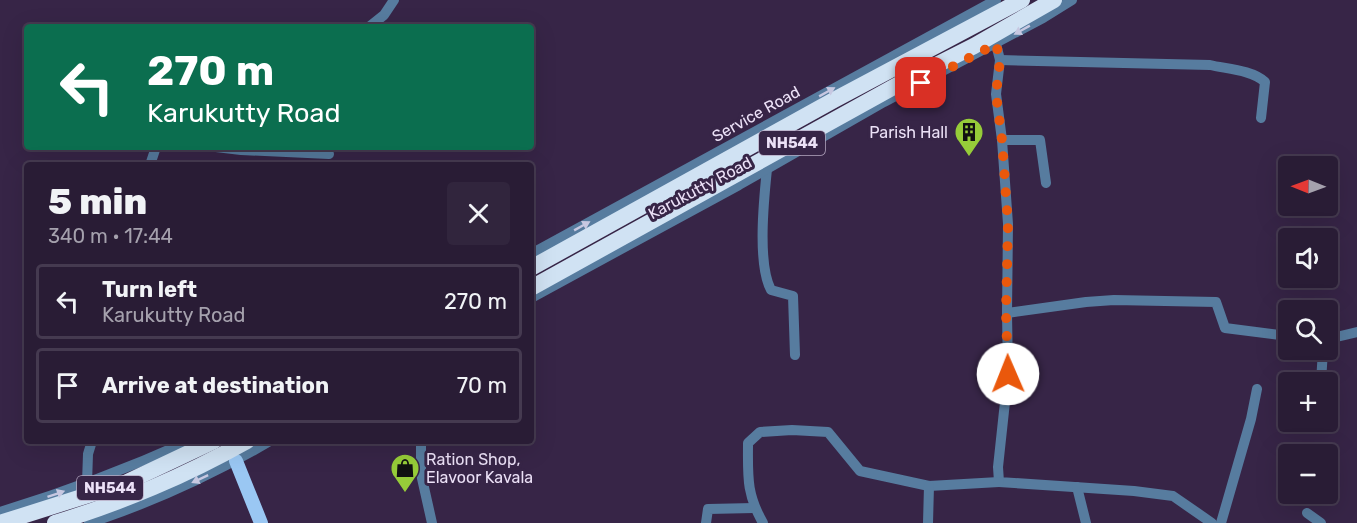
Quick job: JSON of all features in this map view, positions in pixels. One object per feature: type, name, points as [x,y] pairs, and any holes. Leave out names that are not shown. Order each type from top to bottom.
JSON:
[{"type":"highway","name":"NH544","points":[[534,266],[834,100],[1022,0]]},
{"type":"highway","name":"NH544","points":[[534,286],[1054,0]]},
{"type":"highway","name":"NH544","points":[[0,523],[123,484],[208,444]]},
{"type":"highway","name":"NH544","points":[[55,523],[113,505],[205,465],[234,456],[244,444]]},
{"type":"main road","points":[[234,456],[261,523]]},
{"type":"street","points":[[373,24],[384,15],[394,0]]},
{"type":"street","name":"Service Road","points":[[534,253],[996,0]]},
{"type":"street","name":"Karukutty Road","points":[[534,296],[884,102],[996,44],[1072,0]]},
{"type":"street","points":[[996,44],[1000,60],[996,94],[1008,224],[1006,313],[1008,374],[998,467],[999,482]]},
{"type":"street","points":[[1000,60],[1210,65],[1244,72],[1265,82],[1261,118]]},
{"type":"street","points":[[1002,140],[1040,140],[1046,183]]},
{"type":"street","points":[[241,150],[329,155]]},
{"type":"street","points":[[767,169],[762,213],[766,269],[771,290],[793,296],[795,355]]},
{"type":"street","points":[[1006,313],[1114,300],[1216,302],[1225,328],[1278,335]]},
{"type":"street","points":[[1338,337],[1357,332]]},
{"type":"street","points":[[1221,523],[1251,419],[1257,389]]},
{"type":"street","points":[[764,523],[754,508],[748,489],[748,443],[760,432],[792,430],[828,432],[860,471],[929,486],[999,482],[1173,496],[1212,523]]},
{"type":"street","points":[[87,483],[88,454],[91,444]]},
{"type":"street","points":[[0,512],[147,461],[183,444]]},
{"type":"street","points":[[89,523],[154,500],[234,456],[263,444]]},
{"type":"street","points":[[420,444],[421,474],[432,523]]},
{"type":"street","points":[[928,523],[929,486]]},
{"type":"street","points":[[1077,487],[1086,523]]},
{"type":"street","points":[[706,523],[708,509],[754,508]]},
{"type":"street","points":[[1307,513],[1321,523]]},
{"type":"place","name":"Parish Hall","points":[[969,158]]},
{"type":"place","name":"Ration Shop, Elavoor Kavala","points":[[405,494]]},
{"type":"route","points":[[921,83],[996,44],[1000,64],[996,94],[1008,224],[1006,313],[1008,374]]}]
